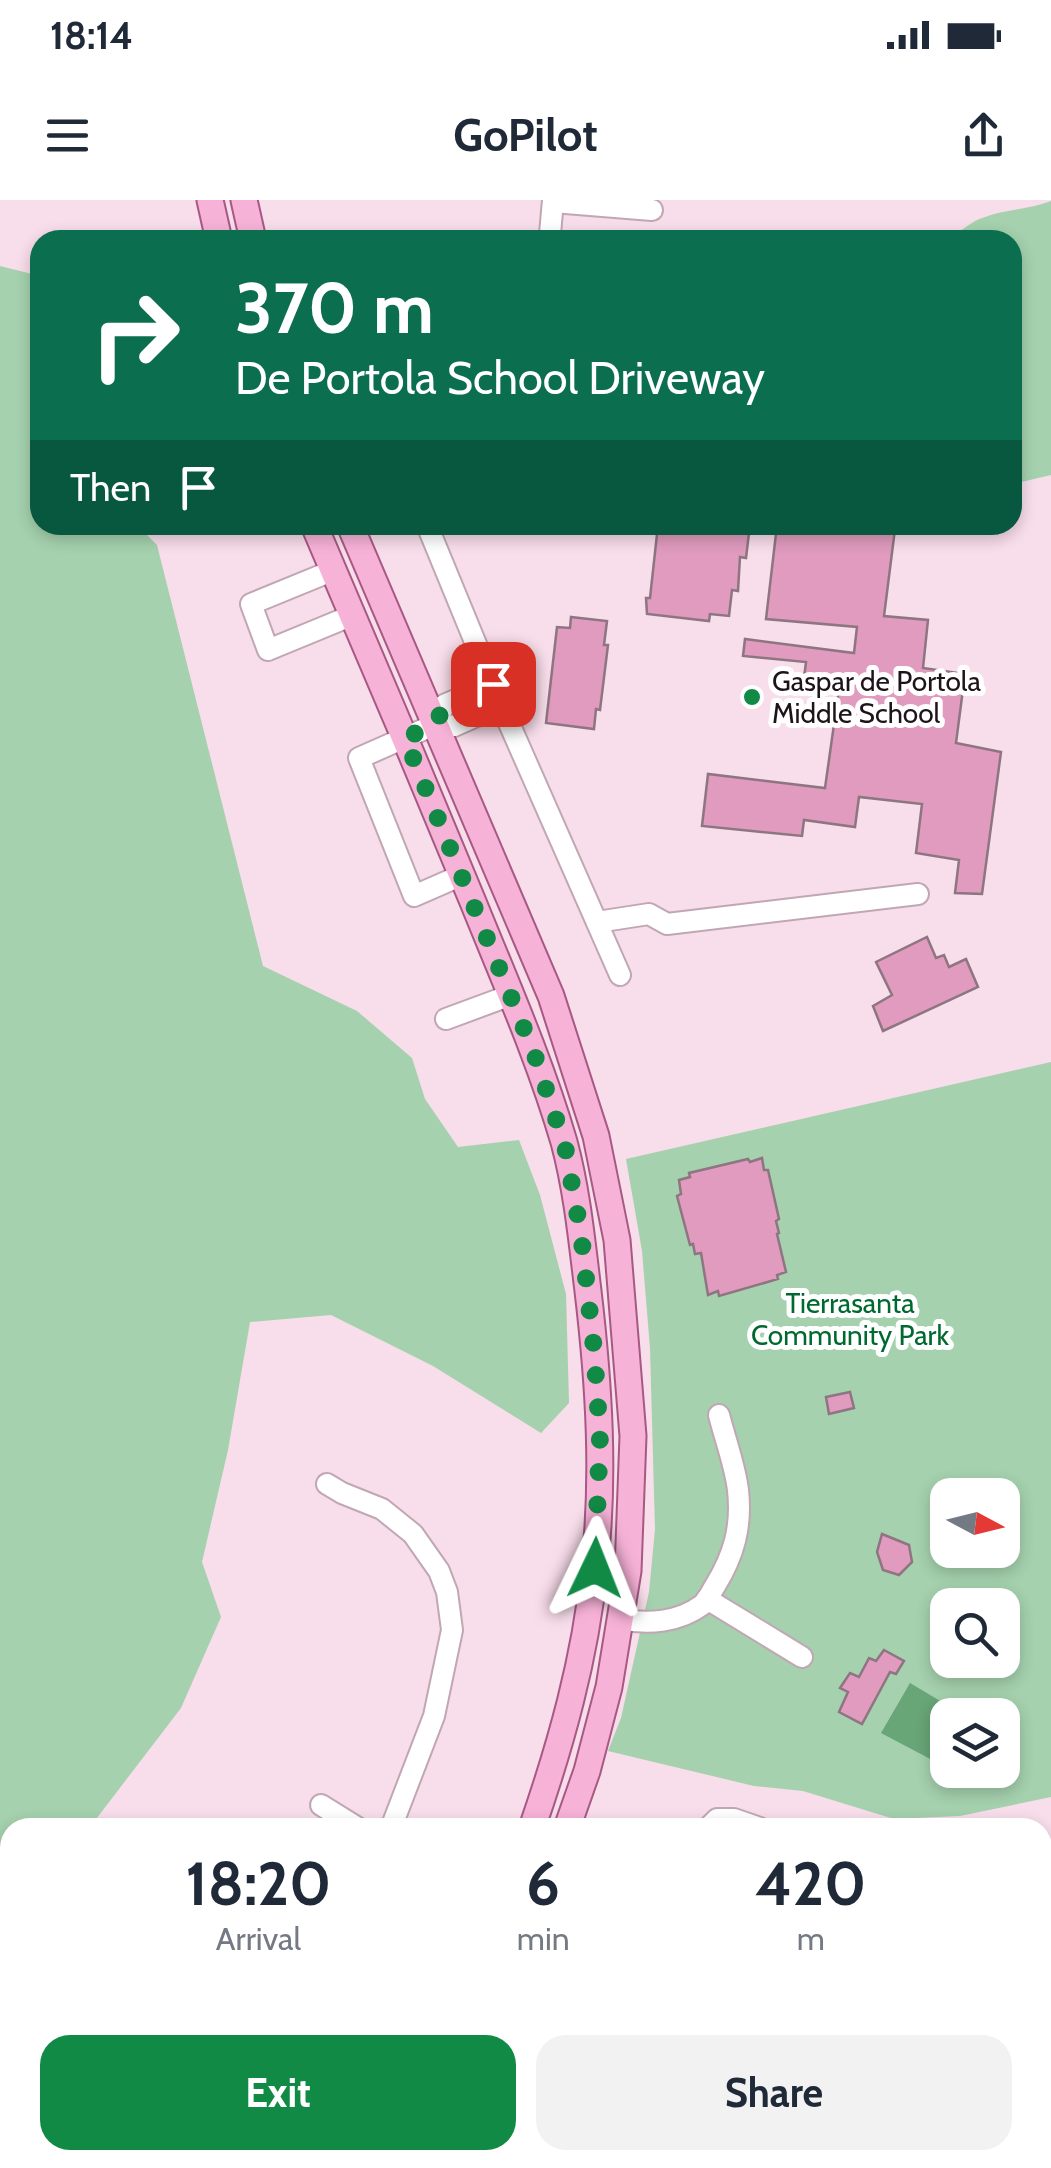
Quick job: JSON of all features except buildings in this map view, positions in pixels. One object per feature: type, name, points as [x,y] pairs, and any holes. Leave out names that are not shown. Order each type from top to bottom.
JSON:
[{"type":"main road","points":[[210,200],[217,230]]},
{"type":"main road","points":[[244,200],[251,230]]},
{"type":"main road","points":[[318,535],[544,1078],[565,1146],[581,1234],[600,1436],[595,1568],[576,1680],[556,1761],[536,1818]]},
{"type":"main road","points":[[354,535],[550,996],[596,1136],[618,1240],[633,1436],[628,1571],[608,1687],[571,1818]]},
{"type":"main road","points":[[595,1568],[600,1596],[612,1616],[621,1619]]},
{"type":"street","points":[[550,230],[553,201],[652,210]]},
{"type":"street","points":[[432,535],[501,705],[620,975]]},
{"type":"street","points":[[334,570],[251,604],[268,650],[353,616]]},
{"type":"street","points":[[436,724],[444,705],[493,684]]},
{"type":"street","points":[[462,876],[414,896],[359,758],[436,724],[454,726],[501,705]]},
{"type":"street","points":[[597,922],[649,914],[667,924],[918,894]]},
{"type":"street","points":[[446,1020],[511,995]]},
{"type":"street","points":[[621,1619],[654,1623],[702,1605],[736,1544],[738,1488],[719,1415]]},
{"type":"street","points":[[328,1484],[382,1510],[413,1534],[439,1571],[447,1592],[452,1630],[434,1716],[395,1818]]},
{"type":"street","points":[[708,1599],[802,1657]]},
{"type":"street","points":[[320,1805],[341,1818]]},
{"type":"green space","points":[[1051,201],[1051,475],[1022,482],[1022,230],[962,230],[993,214]]},
{"type":"green space","points":[[0,266],[30,274],[30,535],[147,535],[157,545],[263,966],[357,1011],[412,1058],[425,1099],[458,1147],[519,1140],[540,1195],[566,1294],[569,1403],[541,1433],[433,1366],[331,1315],[250,1322],[228,1450],[202,1562],[221,1617],[181,1708],[97,1818],[0,1818]]},
{"type":"green space","name":"Tierrasanta Community Park","points":[[1051,1062],[1051,1797],[960,1816],[891,1818],[803,1791],[754,1786],[608,1751],[621,1718],[649,1592],[655,1529],[650,1348],[642,1251],[626,1159]]},
{"type":"shaded area","points":[[910,1683],[935,1698],[930,1698],[930,1759],[881,1733]]},
{"type":"place","name":"Gaspar de Portola Middle School","points":[[752,697]]},
{"type":"route","points":[[493,684],[444,705],[436,724],[405,738],[544,1078],[565,1146],[581,1234],[594,1349],[600,1436],[595,1568]]}]
